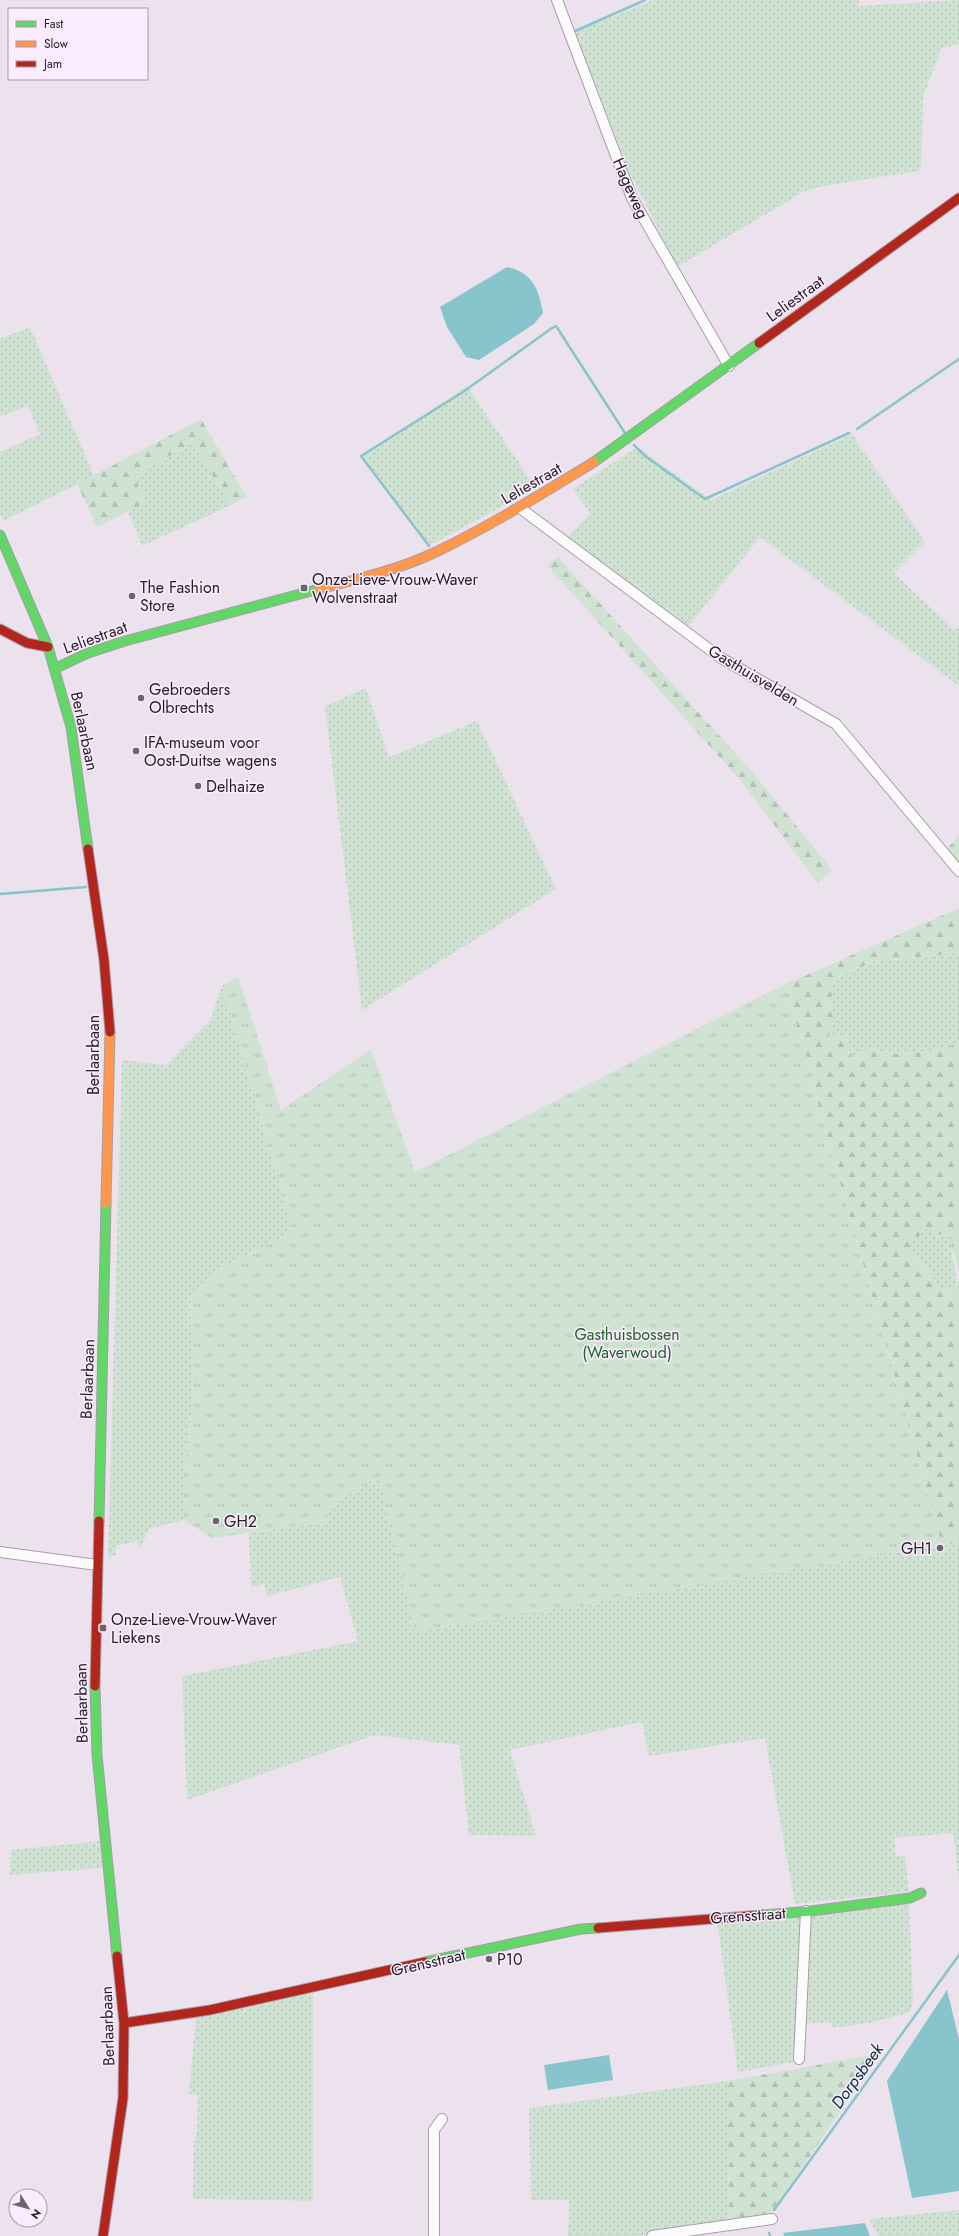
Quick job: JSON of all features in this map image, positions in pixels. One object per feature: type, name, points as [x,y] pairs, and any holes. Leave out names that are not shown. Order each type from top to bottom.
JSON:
[{"type":"street","name":"Hageweg","points":[[557,0],[632,198],[728,366]]},
{"type":"street","name":"Leliestraat","points":[[56,668],[88,653],[125,641],[377,574],[437,552],[520,508],[612,451],[959,198]]},
{"type":"street","name":"Gasthuisvelden","points":[[520,508],[721,658],[836,724],[959,871]]},
{"type":"street","name":"Berlaarbaan","points":[[0,535],[36,616],[56,668],[71,727],[104,960],[110,1030],[95,1703],[97,1755],[124,2023],[123,2098],[102,2236]]},
{"type":"street","points":[[0,629],[27,643],[48,647]]},
{"type":"street","points":[[0,1552],[97,1565]]},
{"type":"street","name":"Grensstraat","points":[[124,2023],[210,2010],[507,1944],[581,1930],[806,1911],[910,1898],[922,1893]]},
{"type":"street","name":"Grensstraat","points":[[799,2059],[806,1911]]},
{"type":"street","points":[[434,2236],[434,2130],[442,2119]]},
{"type":"street","points":[[652,2236],[772,2219]]},
{"type":"green space","points":[[653,0],[859,0],[858,6],[959,0],[959,44],[942,48],[923,97],[921,171],[829,185],[805,191],[677,267],[630,173],[575,32]]},
{"type":"green space","points":[[30,327],[94,476],[3,521],[0,515],[0,452],[40,434],[28,406],[0,417],[0,339]]},
{"type":"green space","points":[[467,386],[536,488],[429,546],[362,456]]},
{"type":"green space","points":[[201,419],[247,497],[231,505],[192,443],[134,477],[146,502],[97,527],[77,484]]},
{"type":"green space","points":[[852,434],[925,542],[894,573],[954,630],[959,626],[959,686],[760,537],[687,628],[566,539],[590,513],[573,489],[637,447],[711,500]]},
{"type":"green space","points":[[192,443],[231,505],[142,546],[128,511],[146,502],[133,477]]},
{"type":"green space","points":[[558,557],[754,774],[832,870],[818,883],[740,780],[547,565]]},
{"type":"green space","points":[[366,688],[389,757],[477,721],[556,889],[362,1010],[325,706]]},
{"type":"green space","points":[[959,835],[959,863],[947,849]]},
{"type":"green space","points":[[959,908],[959,953],[873,962],[833,979],[831,1006],[835,1022],[828,1037],[846,1036],[853,1059],[870,1047],[889,1055],[931,1051],[959,1043],[959,1269],[951,1248],[953,1236],[945,1236],[926,1229],[910,1245],[909,1253],[923,1265],[939,1290],[955,1287],[959,1278],[959,1542],[942,1545],[814,1090],[815,1083],[784,985]]},
{"type":"green space","points":[[959,953],[959,1043],[931,1051],[889,1055],[870,1047],[852,1059],[828,1037],[835,1022],[831,1006],[833,979],[873,962]]},
{"type":"green space","name":"Gasthuisbossen (Waverwoud)","points":[[238,976],[281,1110],[371,1049],[415,1172],[784,985],[815,1083],[814,1090],[942,1545],[415,1632],[379,1477],[336,1500],[324,1522],[212,1538],[184,1520],[184,1470],[193,1400],[190,1298],[224,1266],[293,1232],[222,986]]},
{"type":"green space","points":[[222,986],[293,1232],[224,1266],[190,1298],[193,1400],[184,1470],[184,1520],[149,1529],[140,1549],[136,1541],[116,1546],[115,1555],[108,1558],[122,1060],[166,1065],[210,1020]]},
{"type":"green space","points":[[926,1229],[945,1236],[954,1236],[951,1249],[956,1273],[955,1287],[939,1290],[927,1269],[909,1253],[910,1245]]},
{"type":"green space","points":[[379,1477],[415,1631],[959,1542],[959,1880],[953,1833],[894,1838],[896,1856],[905,1855],[909,1892],[795,1904],[765,1738],[649,1756],[642,1722],[510,1750],[536,1836],[469,1835],[459,1745],[375,1735],[187,1800],[182,1676],[358,1641],[340,1577],[267,1596],[264,1584],[251,1587],[249,1533],[324,1522],[336,1500]]},
{"type":"green space","points":[[100,1841],[102,1868],[10,1875],[11,1850]]},
{"type":"green space","points":[[909,1903],[913,1999],[910,2012],[862,2024],[833,2027],[831,2022],[803,2024],[810,1915]]},
{"type":"green space","points":[[802,1917],[793,2062],[738,2072],[717,1921]]},
{"type":"green space","points":[[313,1988],[313,2201],[193,2199],[194,2142],[197,2131],[198,2095],[189,2094],[196,2014]]},
{"type":"green space","points":[[879,2054],[769,2217],[729,2222],[727,2081]]},
{"type":"green space","points":[[727,2081],[729,2222],[637,2236],[568,2236],[569,2200],[531,2200],[529,2108]]},
{"type":"green space","points":[[959,2210],[959,2236],[878,2236],[869,2219]]},
{"type":"water","points":[[507,267],[516,269],[523,273],[533,283],[539,296],[543,313],[534,324],[479,360],[466,357],[447,327],[440,307]]},
{"type":"water","points":[[947,1990],[959,2039],[959,2191],[912,2198],[887,2081]]},
{"type":"water","points":[[609,2055],[613,2080],[548,2090],[544,2065]]},
{"type":"water","points":[[865,2223],[870,2236],[784,2236],[783,2233]]},
{"type":"waterway","points":[[573,32],[645,0]]},
{"type":"waterway","points":[[429,546],[361,456],[463,392],[552,328],[556,326],[625,433]]},
{"type":"waterway","points":[[857,429],[959,359]]},
{"type":"waterway","points":[[634,445],[645,456],[705,499],[849,433]]},
{"type":"waterway","points":[[0,894],[86,887]]},
{"type":"waterway","name":"Dorpsbeek","points":[[774,2210],[959,1955]]},
{"type":"traffic: fast","points":[[594,462],[759,343]]},
{"type":"traffic: fast","points":[[0,535],[48,647],[71,727],[88,849]]},
{"type":"traffic: fast","points":[[56,668],[88,653],[125,641],[319,589]]},
{"type":"traffic: fast","points":[[99,1521],[106,1203]]},
{"type":"traffic: fast","points":[[95,1686],[97,1755],[117,1956]]},
{"type":"traffic: fast","points":[[762,1915],[811,1911],[910,1898],[921,1893]]},
{"type":"traffic: fast","points":[[425,1962],[581,1929],[598,1928]]},
{"type":"traffic: slow","points":[[319,589],[395,568],[438,551],[498,520],[594,462]]},
{"type":"traffic: slow","points":[[106,1203],[110,1032]]},
{"type":"traffic: jam","points":[[759,343],[959,198]]},
{"type":"traffic: jam","points":[[0,629],[27,643],[48,647]]},
{"type":"traffic: jam","points":[[88,849],[104,960],[110,1032]]},
{"type":"traffic: jam","points":[[95,1686],[99,1521]]},
{"type":"traffic: jam","points":[[598,1928],[762,1915]]},
{"type":"traffic: jam","points":[[103,2236],[123,2098],[124,2023],[117,1956]]},
{"type":"traffic: jam","points":[[124,2023],[210,2010],[425,1962]]},
{"type":"place","name":"Onze-Lieve-Vrouw-Waver Wolvenstraat","points":[[304,588]]},
{"type":"place","name":"The Fashion Store","points":[[132,596]]},
{"type":"place","name":"Gebroeders Olbrechts","points":[[141,698]]},
{"type":"place","name":"IFA-museum voor Oost-Duitse wagens","points":[[136,751]]},
{"type":"place","name":"Delhaize","points":[[198,786]]},
{"type":"place","name":"GH2","points":[[216,1521]]},
{"type":"place","name":"GH1","points":[[940,1548]]},
{"type":"place","name":"Onze-Lieve-Vrouw-Waver Liekens","points":[[103,1628]]},
{"type":"place","name":"P10","points":[[489,1959]]}]
